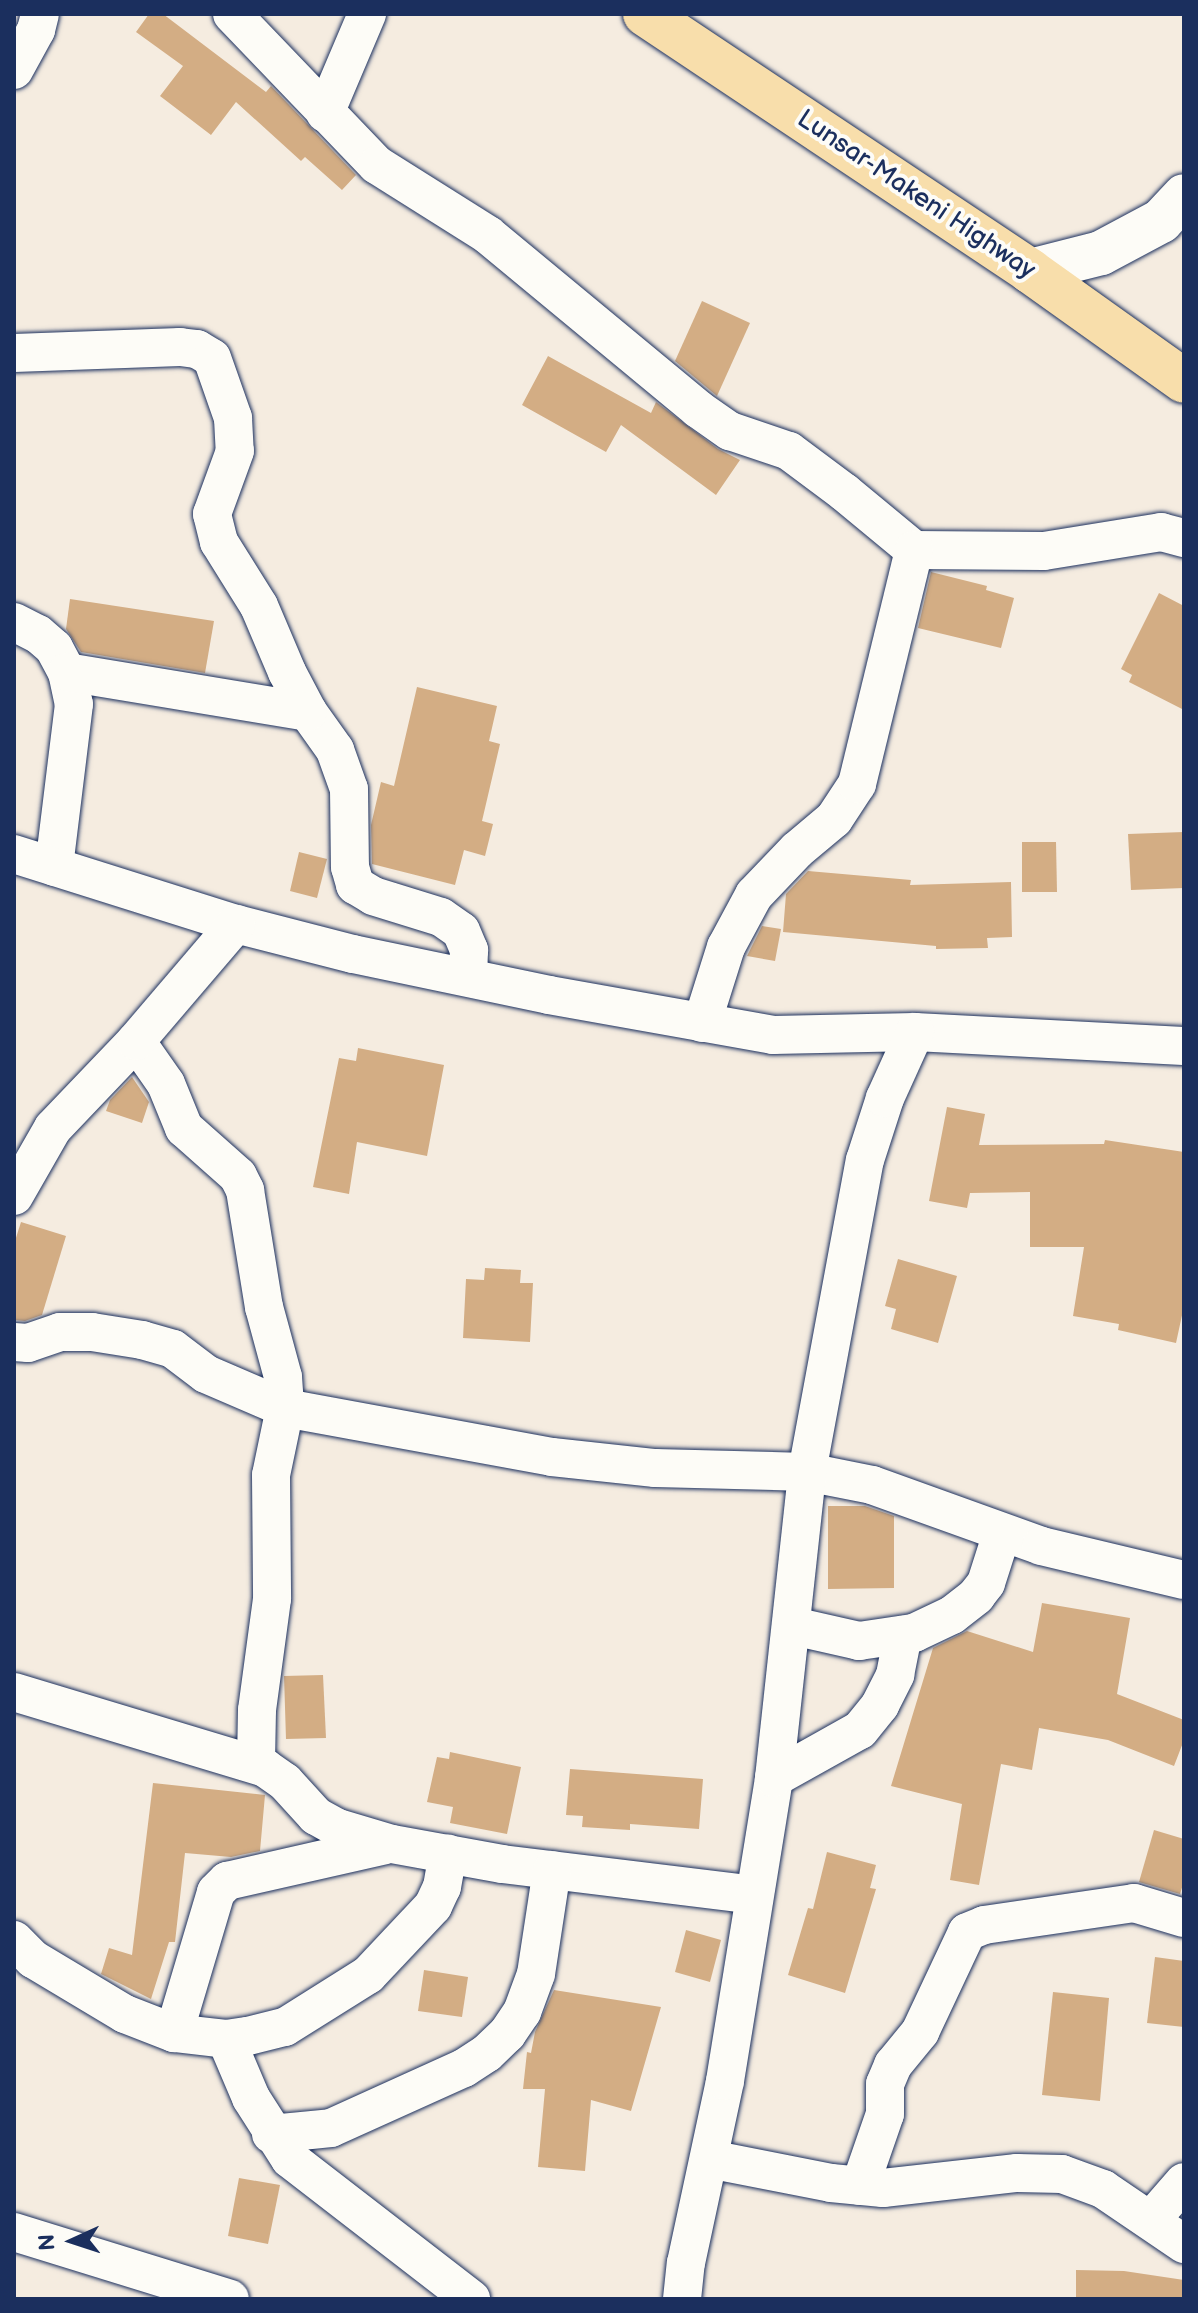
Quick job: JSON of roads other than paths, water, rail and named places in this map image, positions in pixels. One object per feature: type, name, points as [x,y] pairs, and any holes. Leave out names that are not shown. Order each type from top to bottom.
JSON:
[{"type":"main road","name":"Lunsar-Makeni Highway","points":[[645,14],[1030,271],[1184,381]]},
{"type":"main road","points":[[1030,271],[1101,253],[1161,221],[1184,196]]},
{"type":"street","points":[[14,70],[36,30],[40,14]]},
{"type":"street","points":[[232,14],[377,165],[488,235],[698,409],[730,431],[789,451],[914,550],[1044,551],[1161,532],[1184,538]]},
{"type":"street","points":[[325,113],[367,14]]},
{"type":"street","points":[[14,343],[14,353],[180,347],[197,349],[212,358],[233,418],[235,451],[212,514],[219,542],[259,606],[308,712],[335,750],[349,789],[350,867],[355,885],[373,896],[441,917],[461,931],[469,950],[468,977]]},
{"type":"street","points":[[702,1023],[726,947],[754,895],[797,850],[834,819],[857,784],[914,550]]},
{"type":"street","points":[[14,622],[38,634],[54,648],[67,672],[74,704],[54,867]]},
{"type":"street","points":[[67,672],[308,712]]},
{"type":"street","points":[[14,854],[236,924],[468,977],[773,1035],[915,1032],[1184,1046]]},
{"type":"street","points":[[14,1196],[53,1128],[136,1041],[236,924]]},
{"type":"street","points":[[682,2299],[725,2081],[774,1778],[793,1626],[807,1472],[865,1160],[885,1098],[915,1032]]},
{"type":"street","points":[[136,1041],[166,1084],[184,1128],[238,1176],[245,1190],[264,1307],[283,1377],[285,1408],[271,1475],[272,1599],[257,1710],[256,1764]]},
{"type":"street","points":[[14,1342],[28,1343],[60,1332],[92,1332],[142,1340],[173,1349],[206,1374],[285,1408],[552,1457],[655,1468],[807,1472],[872,1485],[1041,1546],[1183,1587]]},
{"type":"street","points":[[793,1626],[859,1641],[903,1635],[952,1615],[976,1596],[986,1583],[1002,1533]]},
{"type":"street","points":[[774,1778],[860,1730],[880,1705],[895,1675],[903,1635]]},
{"type":"street","points":[[14,1692],[256,1764],[285,1782],[316,1816],[338,1828],[392,1844],[552,1870],[754,1895]]},
{"type":"street","points":[[174,2033],[216,1892],[227,1881],[392,1844]]},
{"type":"street","points":[[14,1940],[33,1959],[125,2014],[174,2033],[226,2039],[285,2027],[368,1975],[433,1906],[442,1887],[448,1854]]},
{"type":"street","points":[[271,2134],[331,2128],[464,2068],[497,2044],[522,2012],[536,1974],[552,1870]]},
{"type":"street","points":[[860,2186],[885,2114],[885,2084],[893,2065],[920,2032],[967,1932],[984,1925],[1134,1903],[1184,1918]]},
{"type":"street","points":[[226,2039],[251,2098],[271,2134],[290,2159],[471,2299]]},
{"type":"street","points":[[709,2159],[860,2186],[937,2184],[1017,2173],[1062,2174],[1103,2189],[1184,2244]]},
{"type":"street","points":[[1151,2220],[1184,2182]]},
{"type":"street","points":[[14,2232],[211,2296]]}]
